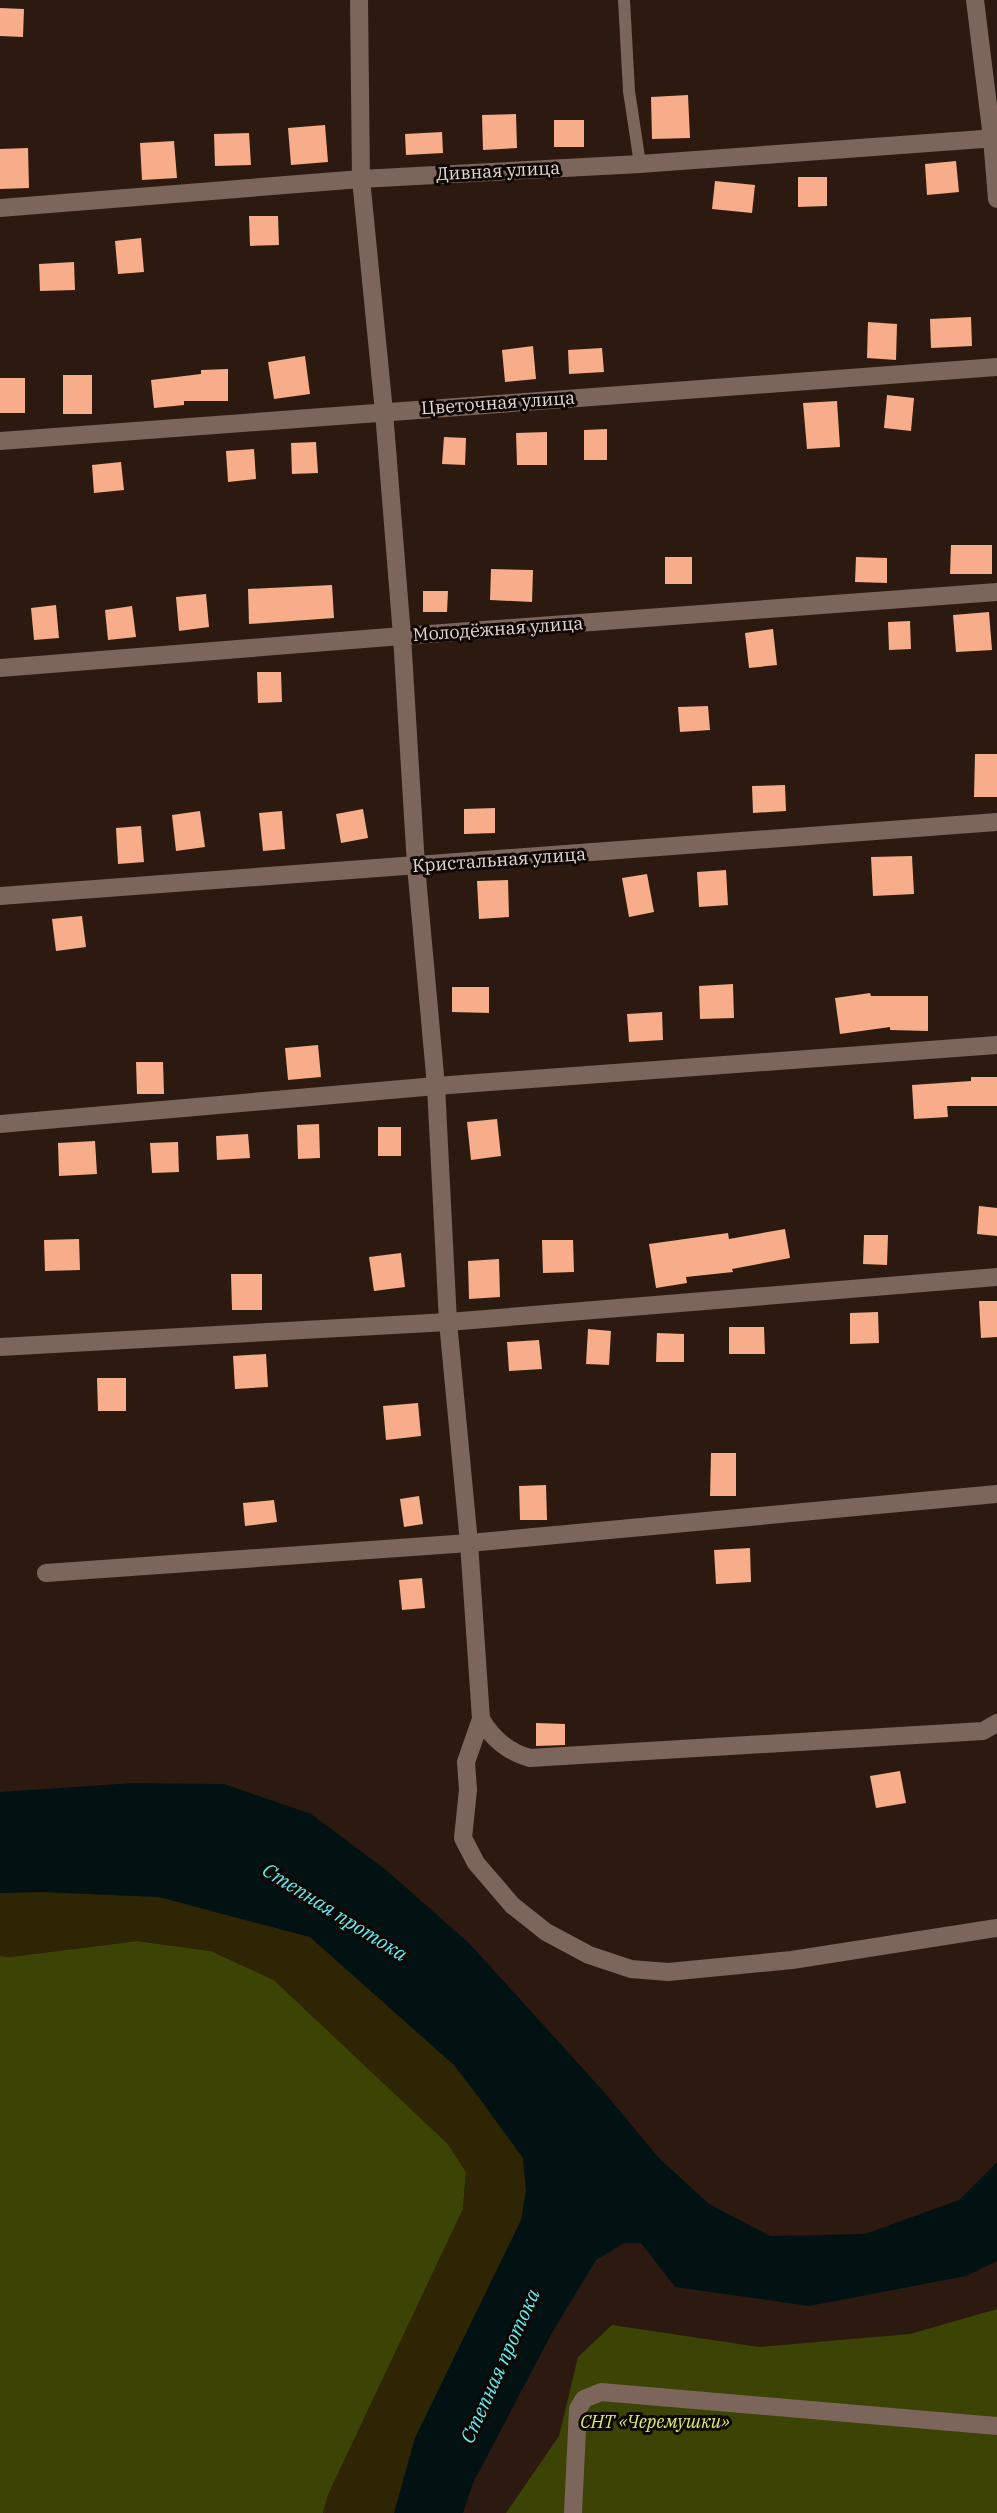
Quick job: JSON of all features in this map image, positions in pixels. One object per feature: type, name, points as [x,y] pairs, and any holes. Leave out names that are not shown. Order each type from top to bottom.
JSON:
[{"type":"street","points":[[359,0],[361,179],[384,412],[402,636],[416,866],[436,1086],[448,1322],[469,1543],[481,1719],[466,1762],[468,1790],[463,1838],[467,1850],[512,1905],[546,1932],[589,1955],[630,1969],[668,1971],[792,1960],[997,1928]]},
{"type":"street","points":[[975,0],[995,138],[997,199]]},
{"type":"street","name":"Дивная улица","points":[[0,208],[361,179],[640,164],[995,138]]},
{"type":"street","name":"Цветочная улица","points":[[0,441],[997,367]]},
{"type":"street","name":"Молодёжная улица","points":[[0,668],[997,592]]},
{"type":"street","name":"Кристальная улица","points":[[0,896],[997,822]]},
{"type":"street","points":[[0,1124],[436,1086],[997,1045]]},
{"type":"street","points":[[0,1347],[448,1322],[997,1277]]},
{"type":"street","points":[[46,1573],[469,1543],[997,1494]]},
{"type":"street","points":[[481,1719],[487,1729],[503,1745],[516,1754],[530,1758],[983,1731],[997,1723]]},
{"type":"street","points":[[573,2513],[579,2409],[584,2399],[601,2392],[997,2426]]},
{"type":"lane","points":[[624,0],[629,91],[640,164]]},
{"type":"green space","points":[[137,1941],[211,1951],[274,1980],[448,2144],[466,2172],[463,2209],[328,2495],[323,2513],[0,2513],[0,1956],[9,1957]]},
{"type":"green space","name":"СНТ «Черемушки»","points":[[997,2309],[997,2513],[506,2513],[559,2436],[578,2357],[612,2325],[759,2347],[910,2334]]},
{"type":"sand","points":[[42,1892],[159,1897],[310,1937],[454,2065],[523,2158],[526,2191],[522,2220],[415,2438],[394,2513],[323,2513],[328,2495],[463,2209],[466,2172],[448,2144],[274,1980],[211,1951],[137,1941],[9,1957],[0,1956],[0,1893]]},
{"type":"water","name":"Степная протока","points":[[133,1783],[224,1784],[311,1814],[386,1870],[470,1944],[604,2092],[659,2158],[709,2204],[770,2236],[865,2234],[959,2200],[997,2162],[997,2261],[966,2276],[809,2306],[675,2287],[641,2243],[624,2243],[596,2260],[553,2331],[473,2483],[463,2513],[394,2513],[415,2438],[521,2220],[526,2191],[523,2158],[454,2065],[310,1937],[159,1897],[42,1892],[0,1893],[0,1792]]},
{"type":"building","points":[[0,8],[24,9],[23,37],[0,36]]},
{"type":"building","points":[[688,95],[690,138],[652,139],[651,97]]},
{"type":"building","points":[[516,114],[517,148],[483,150],[482,115]]},
{"type":"building","points":[[554,120],[584,120],[584,147],[554,147]]},
{"type":"building","points":[[325,125],[328,162],[291,165],[288,128]]},
{"type":"building","points":[[442,132],[443,153],[406,155],[405,134]]},
{"type":"building","points":[[249,133],[251,165],[215,166],[214,134]]},
{"type":"building","points":[[174,141],[177,178],[142,180],[140,143]]},
{"type":"building","points":[[28,148],[29,188],[0,189],[0,149]]},
{"type":"building","points":[[956,161],[959,192],[927,195],[925,164]]},
{"type":"building","points":[[798,177],[827,177],[827,206],[798,207]]},
{"type":"building","points":[[715,181],[755,185],[752,213],[712,209]]},
{"type":"building","points":[[249,216],[278,216],[279,245],[250,246]]},
{"type":"building","points":[[141,238],[144,272],[118,274],[115,241]]},
{"type":"building","points":[[74,262],[75,290],[40,291],[39,264]]},
{"type":"building","points":[[971,317],[972,346],[931,348],[930,319]]},
{"type":"building","points":[[868,322],[897,324],[896,360],[867,358]]},
{"type":"building","points":[[533,346],[536,379],[505,382],[502,350]]},
{"type":"building","points":[[602,348],[604,372],[569,374],[568,350]]},
{"type":"building","points":[[305,356],[310,394],[274,399],[268,362]]},
{"type":"building","points":[[228,369],[228,401],[184,401],[184,405],[154,408],[151,380],[201,374],[201,370]]},
{"type":"building","points":[[63,375],[92,375],[92,414],[63,414]]},
{"type":"building","points":[[0,378],[25,378],[25,413],[0,413]]},
{"type":"building","points":[[887,395],[914,398],[911,431],[884,428]]},
{"type":"building","points":[[837,401],[840,447],[807,449],[803,403]]},
{"type":"building","points":[[607,429],[607,460],[584,460],[584,430]]},
{"type":"building","points":[[547,432],[547,465],[517,465],[516,433]]},
{"type":"building","points":[[444,437],[466,438],[465,465],[442,464]]},
{"type":"building","points":[[316,442],[318,473],[292,474],[291,443]]},
{"type":"building","points":[[254,449],[256,479],[228,482],[226,451]]},
{"type":"building","points":[[121,462],[124,490],[94,493],[92,465]]},
{"type":"building","points":[[951,545],[992,545],[992,574],[950,574]]},
{"type":"building","points":[[665,557],[692,557],[692,584],[665,584]]},
{"type":"building","points":[[856,557],[887,558],[887,583],[855,582]]},
{"type":"building","points":[[491,569],[533,570],[532,602],[490,600]]},
{"type":"building","points":[[332,585],[334,618],[249,624],[248,589]]},
{"type":"building","points":[[423,591],[448,591],[447,612],[423,612]]},
{"type":"building","points":[[206,594],[209,627],[179,631],[176,597]]},
{"type":"building","points":[[56,605],[59,638],[34,640],[31,608]]},
{"type":"building","points":[[132,606],[136,637],[108,640],[105,610]]},
{"type":"building","points":[[989,612],[992,650],[956,652],[953,615]]},
{"type":"building","points":[[910,621],[911,649],[889,650],[888,622]]},
{"type":"building","points":[[773,629],[777,665],[749,668],[745,633]]},
{"type":"building","points":[[257,672],[281,672],[282,702],[258,703]]},
{"type":"building","points":[[708,706],[710,730],[680,732],[678,707]]},
{"type":"building","points":[[975,754],[997,754],[997,797],[974,797]]},
{"type":"building","points":[[785,785],[786,811],[753,813],[752,786]]},
{"type":"building","points":[[495,808],[495,833],[464,834],[464,809]]},
{"type":"building","points":[[363,809],[368,838],[341,843],[336,814]]},
{"type":"building","points":[[200,811],[205,847],[176,851],[172,815]]},
{"type":"building","points":[[282,811],[285,849],[263,851],[259,813]]},
{"type":"building","points":[[141,826],[144,862],[118,864],[116,828]]},
{"type":"building","points":[[912,856],[914,894],[873,896],[871,857]]},
{"type":"building","points":[[726,870],[728,905],[699,907],[697,872]]},
{"type":"building","points":[[647,874],[654,912],[629,917],[622,878]]},
{"type":"building","points":[[508,880],[509,917],[479,919],[477,881]]},
{"type":"building","points":[[82,916],[86,947],[56,951],[52,919]]},
{"type":"building","points":[[733,984],[734,1018],[700,1019],[699,986]]},
{"type":"building","points":[[452,987],[489,987],[489,1013],[452,1012]]},
{"type":"building","points":[[870,993],[871,996],[928,996],[928,1031],[890,1030],[890,1027],[840,1034],[835,998]]},
{"type":"building","points":[[662,1012],[663,1040],[629,1042],[627,1014]]},
{"type":"building","points":[[318,1045],[321,1077],[288,1080],[285,1048]]},
{"type":"building","points":[[136,1062],[163,1062],[164,1094],[137,1094]]},
{"type":"building","points":[[971,1077],[997,1077],[997,1106],[947,1106],[948,1117],[914,1119],[912,1085],[971,1081]]},
{"type":"building","points":[[497,1119],[501,1156],[471,1160],[467,1122]]},
{"type":"building","points":[[319,1124],[320,1158],[298,1159],[297,1125]]},
{"type":"building","points":[[378,1127],[401,1127],[401,1156],[378,1156]]},
{"type":"building","points":[[248,1134],[250,1158],[217,1160],[216,1136]]},
{"type":"building","points":[[95,1141],[97,1174],[59,1176],[58,1143]]},
{"type":"building","points":[[178,1142],[179,1172],[152,1173],[150,1143]]},
{"type":"building","points":[[979,1206],[997,1208],[997,1236],[977,1234]]},
{"type":"building","points":[[785,1229],[790,1258],[732,1269],[733,1272],[686,1277],[687,1283],[656,1288],[649,1244],[728,1233],[729,1239]]},
{"type":"building","points":[[864,1235],[888,1235],[887,1265],[863,1264]]},
{"type":"building","points":[[79,1239],[80,1270],[45,1271],[44,1240]]},
{"type":"building","points":[[542,1240],[573,1240],[574,1272],[543,1273]]},
{"type":"building","points":[[401,1253],[405,1287],[374,1291],[369,1257]]},
{"type":"building","points":[[499,1259],[500,1297],[469,1299],[468,1261]]},
{"type":"building","points":[[231,1274],[262,1274],[262,1310],[232,1310]]},
{"type":"building","points":[[979,1301],[997,1301],[997,1337],[981,1338]]},
{"type":"building","points":[[878,1312],[879,1343],[850,1344],[850,1313]]},
{"type":"building","points":[[729,1327],[764,1327],[765,1354],[729,1354]]},
{"type":"building","points":[[588,1329],[611,1331],[609,1365],[586,1364]]},
{"type":"building","points":[[657,1333],[684,1334],[684,1362],[656,1362]]},
{"type":"building","points":[[539,1340],[542,1369],[509,1371],[507,1342]]},
{"type":"building","points":[[266,1354],[268,1387],[235,1389],[233,1356]]},
{"type":"building","points":[[97,1378],[126,1378],[126,1411],[98,1411]]},
{"type":"building","points":[[418,1403],[421,1436],[386,1440],[383,1406]]},
{"type":"building","points":[[711,1453],[736,1453],[736,1496],[710,1496]]},
{"type":"building","points":[[546,1485],[547,1520],[520,1520],[519,1486]]},
{"type":"building","points":[[419,1496],[423,1524],[404,1527],[400,1499]]},
{"type":"building","points":[[274,1500],[277,1522],[245,1526],[243,1503]]},
{"type":"building","points":[[750,1548],[751,1582],[716,1584],[714,1550]]},
{"type":"building","points":[[422,1578],[425,1608],[402,1610],[399,1580]]},
{"type":"building","points":[[536,1723],[565,1724],[565,1745],[536,1746]]},
{"type":"building","points":[[900,1771],[906,1803],[876,1808],[870,1776]]}]
